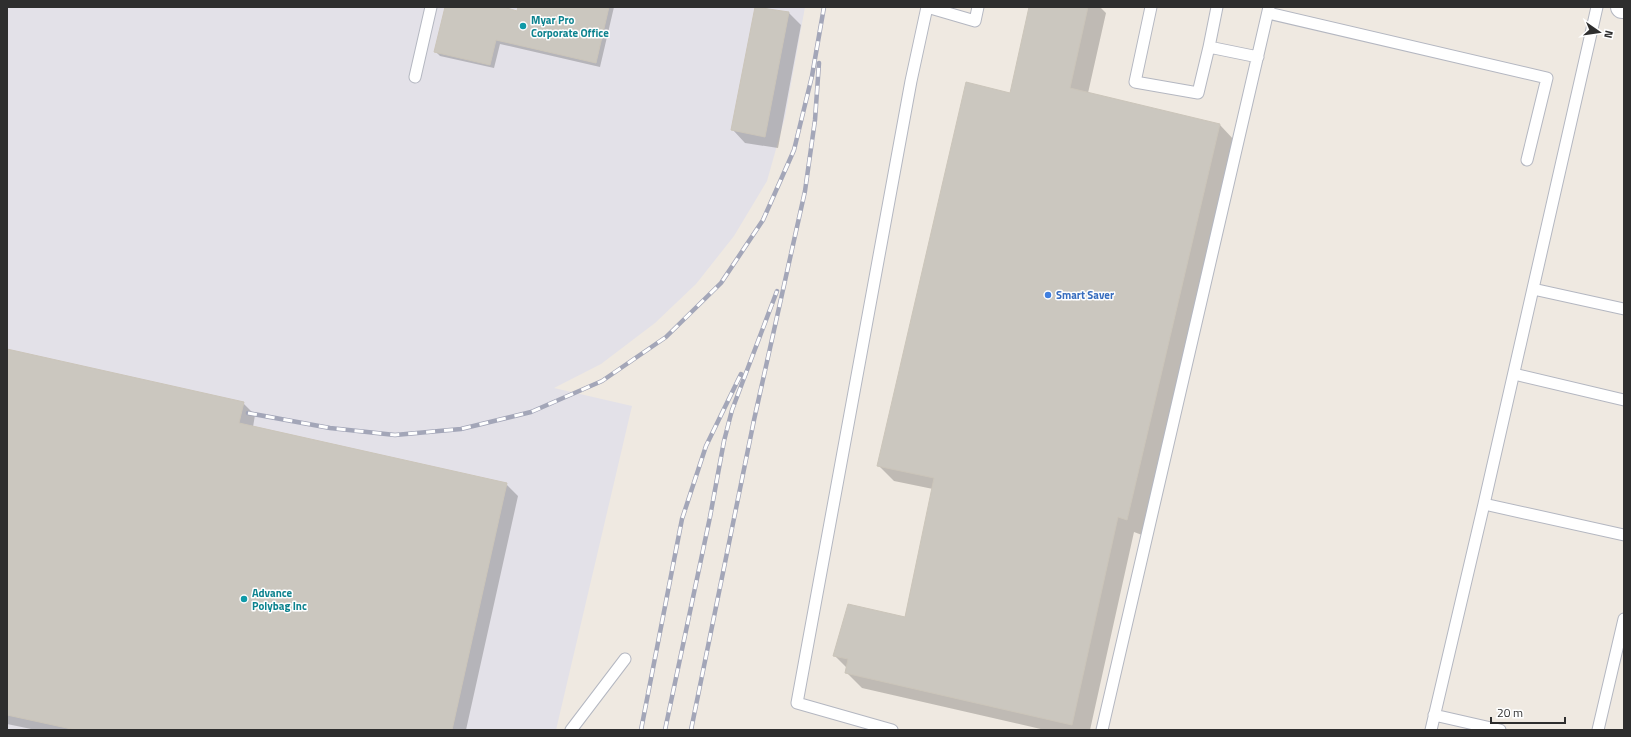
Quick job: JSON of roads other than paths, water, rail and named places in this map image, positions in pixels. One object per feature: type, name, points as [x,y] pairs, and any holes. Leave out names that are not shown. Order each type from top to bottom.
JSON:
[{"type":"lane","points":[[415,77],[431,7]]},
{"type":"lane","points":[[892,730],[797,703],[927,7],[976,21],[978,7]]},
{"type":"lane","points":[[1151,7],[1135,82],[1198,93],[1217,7]]},
{"type":"lane","points":[[1431,730],[1514,374],[1597,7]]},
{"type":"lane","points":[[1102,730],[1269,10],[1547,78],[1527,160]]},
{"type":"lane","points":[[1209,46],[1258,57]]},
{"type":"lane","points":[[1533,289],[1624,309]]},
{"type":"lane","points":[[1514,374],[1624,400]]},
{"type":"lane","points":[[1484,504],[1624,535]]},
{"type":"lane","points":[[1598,730],[1624,619]]},
{"type":"lane","points":[[571,730],[625,659]]},
{"type":"lane","points":[[1434,715],[1500,730]]},
{"type":"railway","points":[[248,413],[330,428],[395,435],[461,429],[531,412],[602,381],[666,337],[721,283],[763,220],[794,150],[812,76],[824,7]]},
{"type":"railway","points":[[691,730],[754,420],[805,191],[815,120],[819,63]]},
{"type":"railway","points":[[665,730],[710,517],[724,441],[732,410],[777,291]]},
{"type":"railway","points":[[641,730],[682,519],[706,446],[741,374]]},
{"type":"place","name":"Myar Pro Corporate Office","points":[[523,26]]},
{"type":"place","name":"Smart Saver","points":[[1048,295]]},
{"type":"place","name":"Advance Polybag Inc","points":[[244,599]]}]
